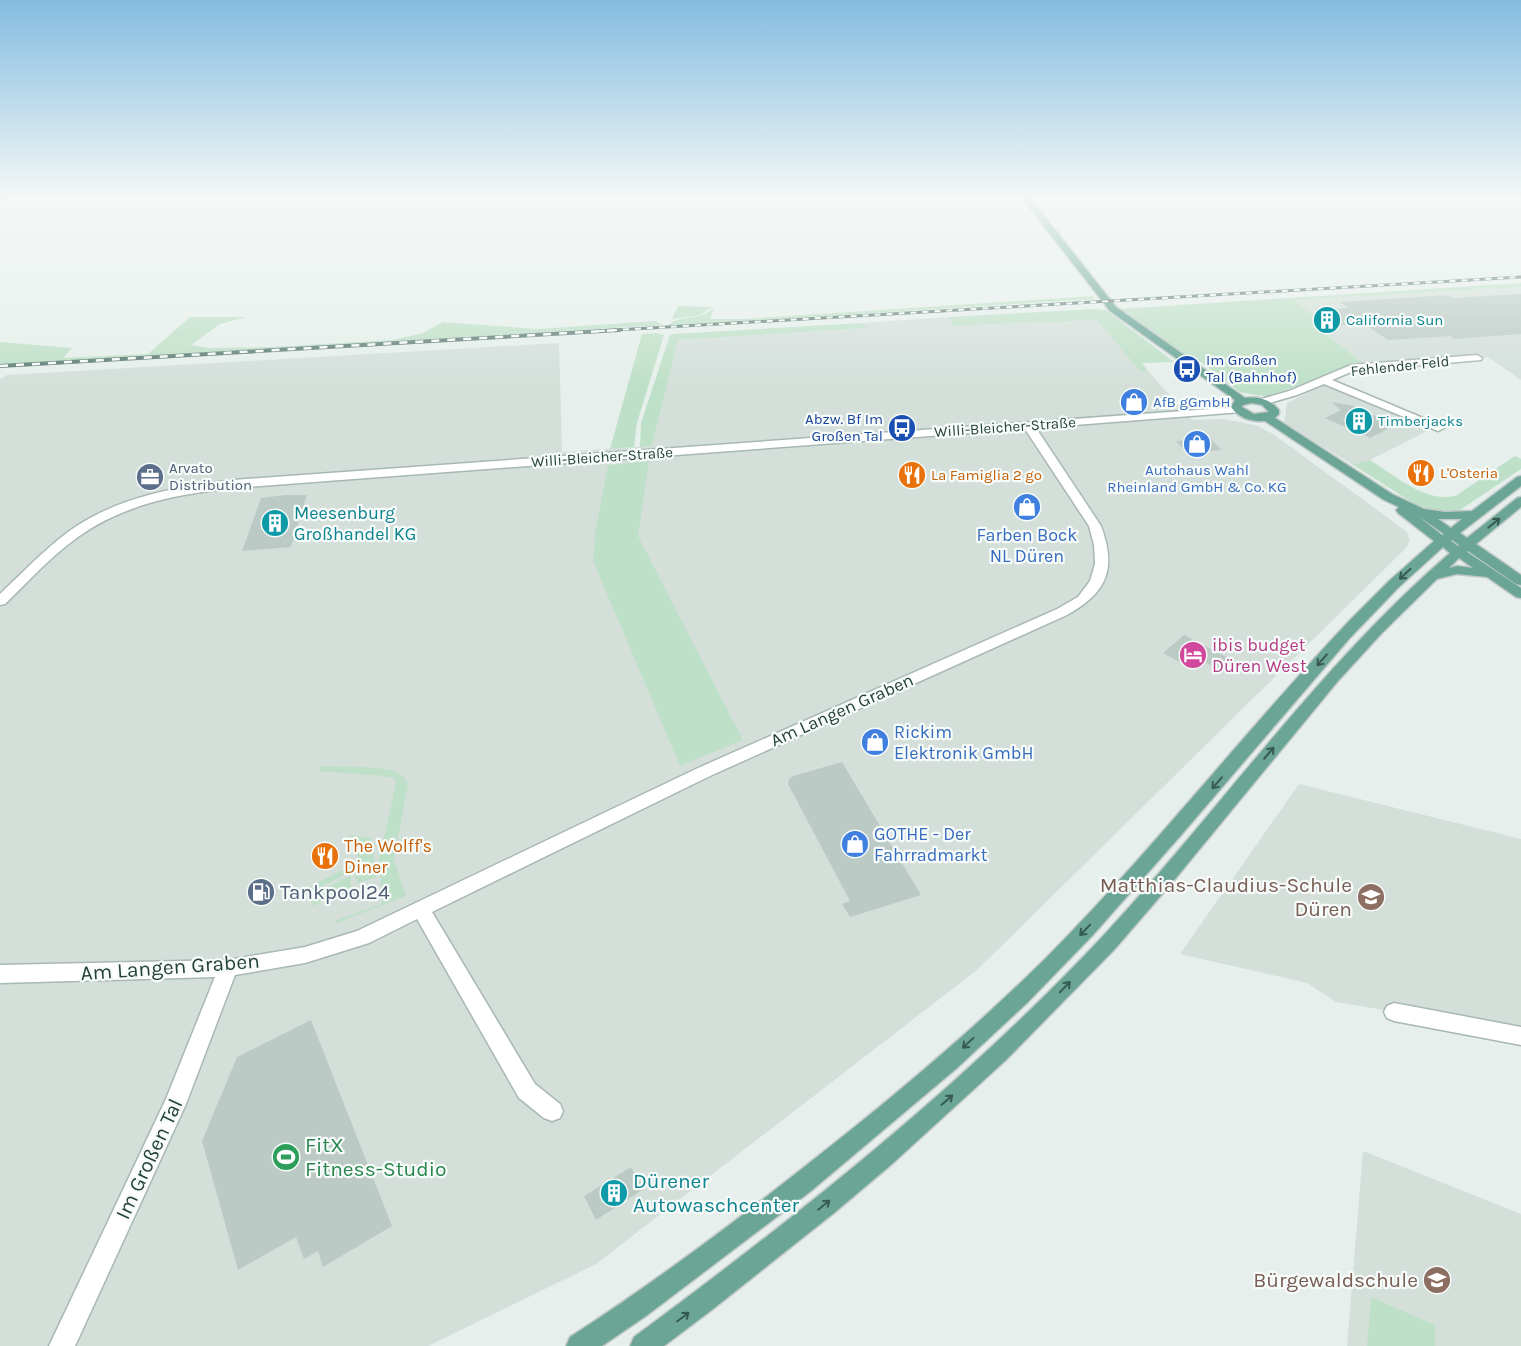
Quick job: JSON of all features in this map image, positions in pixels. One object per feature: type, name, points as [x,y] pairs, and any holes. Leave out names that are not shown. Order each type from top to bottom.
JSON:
[{"type":"main road","points":[[1074,261],[1106,302],[1121,316],[1241,406],[1251,416],[1267,409]]},
{"type":"main road","points":[[1241,406],[1267,409],[1463,549],[1521,581]]},
{"type":"main road","points":[[579,1346],[625,1317],[704,1261],[838,1155],[945,1066],[1085,930],[1195,808],[1354,623],[1446,537],[1521,480]]},
{"type":"main road","points":[[1388,497],[1420,512],[1445,516],[1476,514]]},
{"type":"main road","points":[[644,1346],[722,1288],[862,1175],[962,1087],[1106,945],[1333,677],[1382,625],[1463,549],[1521,501]]},
{"type":"main road","points":[[1420,512],[1446,537]]},
{"type":"main road","points":[[1463,549],[1491,574],[1521,594]]},
{"type":"main road","points":[[1434,575],[1457,570],[1491,574]]},
{"type":"street","name":"Fehlender Feld","points":[[1267,409],[1293,393],[1358,367],[1478,358]]},
{"type":"street","name":"Fehlender Feld","points":[[1324,380],[1438,428]]},
{"type":"street","name":"Willi-Bleicher-Straße","points":[[0,602],[61,544],[89,524],[129,505],[182,490],[233,484],[1029,426],[1241,406]]},
{"type":"street","name":"Am Langen Graben","points":[[0,974],[228,968],[305,955],[362,937],[704,772],[1062,612],[1085,598],[1096,584],[1102,567],[1102,542],[1095,526],[1029,426]]},
{"type":"street","points":[[421,910],[527,1091],[552,1111]]},
{"type":"street","name":"Im Großen Tal","points":[[62,1346],[175,1104],[228,968]]},
{"type":"street","points":[[1394,1012],[1521,1036]]},
{"type":"shaded area","points":[[1521,287],[1521,380],[1488,357],[1364,364],[1321,330],[1329,330],[1293,300]]},
{"type":"shaded area","points":[[948,317],[954,326],[1098,320],[1140,370],[1147,370],[1192,420],[1220,419],[1240,422],[1258,426],[1273,434],[1406,531],[1410,540],[1406,548],[977,970],[596,1264],[428,1346],[0,1346],[0,379],[7,375],[559,343],[562,452],[652,446],[678,340],[866,328],[863,323]]},
{"type":"shaded area","points":[[1324,385],[1331,386],[1433,428],[1370,460],[1352,464],[1284,424],[1287,403]]},
{"type":"shaded area","name":"Matthias-Claudius-Schule Düren","points":[[1299,784],[1521,839],[1521,1033],[1336,1002],[1307,983],[1180,954]]},
{"type":"shaded area","name":"Bürgewaldschule","points":[[1363,1151],[1521,1214],[1521,1346],[1347,1346]]},
{"type":"green space","points":[[1521,283],[1521,287],[1294,300],[1330,330],[1322,331],[1364,364],[1346,367],[1267,397],[1240,392],[1201,362],[1184,355],[1118,309]]},
{"type":"green space","points":[[1093,296],[1095,299],[668,326],[672,322],[703,314],[715,306],[710,319],[744,319]]},
{"type":"green space","points":[[678,306],[712,307],[700,315],[672,319]]},
{"type":"green space","points":[[1093,309],[1106,310],[1174,362],[1142,363],[1147,370],[1140,371],[1097,320],[953,326],[948,317]]},
{"type":"green space","points":[[190,317],[247,317],[220,324],[191,345],[209,348],[271,347],[393,340],[423,333],[443,322],[538,329],[655,321],[663,325],[0,365],[0,342],[72,348],[63,358],[148,354]]},
{"type":"green space","points":[[863,323],[867,328],[678,340],[652,446],[640,447],[641,423],[670,335]]},
{"type":"green space","points":[[656,333],[664,335],[637,423],[634,447],[610,449],[642,334]]},
{"type":"green space","points":[[1515,456],[1521,459],[1521,469],[1454,514],[1419,507],[1352,464],[1370,460],[1412,487],[1435,496],[1446,497],[1457,495]]},
{"type":"green space","points":[[649,461],[638,536],[743,740],[680,766],[593,561],[595,534],[608,465]]},
{"type":"green space","points":[[321,766],[391,770],[401,775],[408,784],[394,860],[406,896],[337,923],[334,921],[382,904],[379,859],[396,783],[394,778],[383,776],[318,771]]},
{"type":"green space","points":[[350,835],[371,838],[377,877],[357,883],[355,873],[360,870]]},
{"type":"green space","points":[[352,865],[354,870],[306,892],[305,889]]},
{"type":"green space","points":[[351,875],[351,887],[313,906],[307,896]]},
{"type":"green space","points":[[1371,1297],[1435,1325],[1435,1346],[1367,1346]]},
{"type":"building","points":[[1521,294],[1521,334],[1454,339],[1450,336],[1388,340],[1364,324],[1331,326],[1316,315],[1323,314],[1317,310],[1348,308],[1340,302],[1449,295],[1452,298]]},
{"type":"building","name":"Timberjacks","points":[[1331,402],[1354,406],[1362,411],[1397,424],[1370,438],[1325,418],[1341,410]]},
{"type":"building","name":"Autohaus Wahl Rheinland GmbH & Co. KG","points":[[1210,438],[1221,450],[1187,453],[1176,441]]},
{"type":"building","name":"Meesenburg Großhandel KG","points":[[307,495],[291,547],[242,551],[261,498]]},
{"type":"building","name":"ibis budget Düren West","points":[[1184,635],[1238,663],[1226,673],[1193,656],[1183,664],[1163,653]]},
{"type":"building","name":"GOTHE - Der Fahrradmarkt","points":[[842,762],[921,895],[850,917],[842,904],[850,901],[788,784],[789,779],[793,776]]},
{"type":"building","name":"FitX Fitness-Studio","points":[[311,1020],[392,1226],[323,1267],[318,1251],[304,1259],[296,1237],[238,1270],[202,1141],[237,1057]]},
{"type":"building","name":"Dürener Autowaschcenter","points":[[631,1167],[644,1189],[596,1220],[584,1196]]},
{"type":"railway","points":[[599,331],[1521,277]]},
{"type":"railway","points":[[0,366],[620,330]]},
{"type":"place","name":"California Sun","points":[[1327,320]]},
{"type":"place","name":"Im Großen Tal (Bahnhof)","points":[[1187,369]]},
{"type":"place","name":"AfB gGmbH","points":[[1134,402]]},
{"type":"place","name":"Timberjacks","points":[[1359,421]]},
{"type":"place","name":"Abzw. Bf Im Großen Tal","points":[[902,428]]},
{"type":"place","name":"Autohaus Wahl Rheinland GmbH & Co. KG","points":[[1197,444]]},
{"type":"place","name":"L'Osteria","points":[[1421,473]]},
{"type":"place","name":"La Famiglia 2 go","points":[[912,475]]},
{"type":"place","name":"Arvato Distribution","points":[[150,477]]},
{"type":"place","name":"Farben Bock NL Düren","points":[[1027,507]]},
{"type":"place","name":"Meesenburg Großhandel KG","points":[[275,523]]},
{"type":"place","name":"ibis budget Düren West","points":[[1193,655]]},
{"type":"place","name":"Rickim Elektronik GmbH","points":[[875,742]]},
{"type":"place","name":"GOTHE - Der Fahrradmarkt","points":[[855,844]]},
{"type":"place","name":"The Wolff's Diner","points":[[325,856]]},
{"type":"place","name":"Tankpool24","points":[[261,892]]},
{"type":"place","name":"Matthias-Claudius-Schule Düren","points":[[1371,897]]},
{"type":"place","name":"FitX Fitness-Studio","points":[[286,1157]]},
{"type":"place","name":"Dürener Autowaschcenter","points":[[614,1193]]},
{"type":"place","name":"Bürgewaldschule","points":[[1437,1280]]}]
